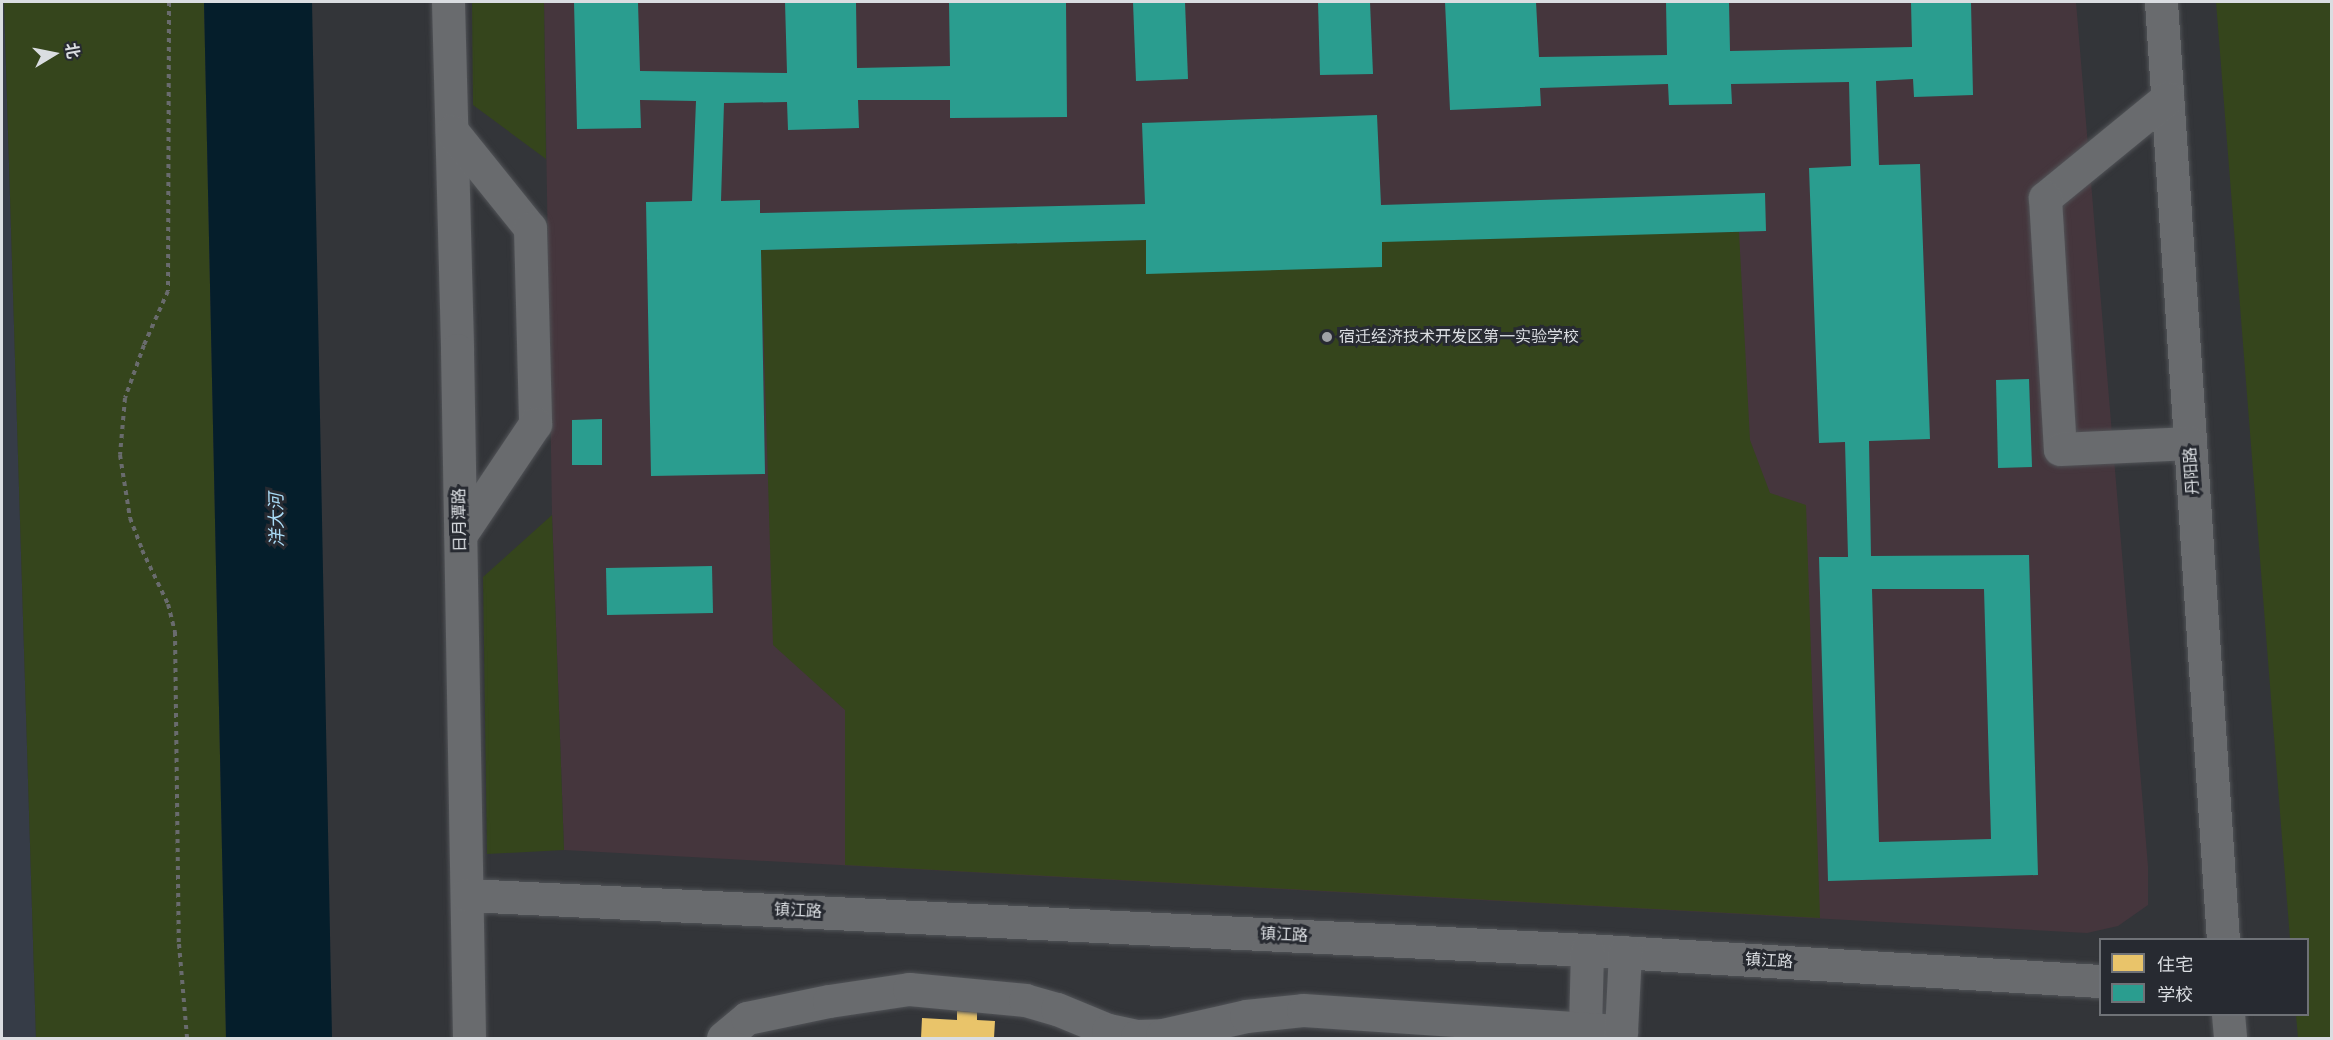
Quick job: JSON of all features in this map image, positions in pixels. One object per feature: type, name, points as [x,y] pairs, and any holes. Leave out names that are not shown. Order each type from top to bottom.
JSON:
[{"type":"street","name":"日月潭路","points":[[448,2],[469,1038]]},
{"type":"street","name":"丹阳路","points":[[2161,2],[2223,938]]},
{"type":"street","points":[[2167,98],[2045,198],[2060,449],[2190,443]]},
{"type":"street","points":[[452,131],[530,228],[535,424],[460,534]]},
{"type":"street","name":"镇江路","points":[[467,895],[1625,952],[2099,981]]},
{"type":"street","points":[[1585,1028],[1587,950]]},
{"type":"street","points":[[723,1038],[747,1018],[829,1001],[909,989],[1025,1000],[1057,1009],[1108,1030],[1137,1036],[1162,1035],[1246,1016],[1303,1011],[1621,1031],[1625,952]]},
{"type":"street","points":[[2228,1016],[2230,1038]]},
{"type":"path","points":[[169,2],[168,291],[144,345],[125,398],[120,455],[130,518],[142,550],[168,604],[175,632],[179,944],[187,1038]]},
{"type":"shaded area","points":[[2,2],[4,2],[36,1038],[2,1038]]},
{"type":"shaded area","name":"宿迁经济技术开发区第一实验学校","points":[[544,2],[2076,2],[2148,866],[2148,905],[2118,926],[2087,933],[564,850],[552,515]]},
{"type":"green space","points":[[4,2],[204,2],[226,1038],[36,1038]]},
{"type":"green space","points":[[472,2],[544,2],[546,159],[473,105]]},
{"type":"green space","points":[[2216,2],[2331,2],[2331,1038],[2298,1038],[2296,1016],[2309,1016],[2309,938],[2290,938]]},
{"type":"green space","points":[[1739,232],[1750,440],[1770,493],[1806,505],[1820,918],[845,865],[845,710],[773,645],[761,250],[1146,240]]},
{"type":"green space","points":[[552,515],[564,850],[487,854],[483,577]]},
{"type":"water","name":"洋大河","points":[[204,2],[312,2],[332,1038],[226,1038]]},
{"type":"building: 住宅","points":[[957,1011],[977,1012],[977,1020],[995,1021],[994,1038],[921,1038],[922,1018],[957,1020]]},
{"type":"building: 学校","points":[[574,2],[638,2],[640,71],[787,73],[785,2],[856,2],[857,68],[950,66],[949,2],[1066,2],[1067,117],[950,118],[950,100],[858,100],[859,128],[788,130],[787,102],[724,103],[721,201],[760,200],[760,213],[1145,204],[1142,123],[1377,115],[1381,205],[1765,193],[1766,231],[1382,242],[1382,267],[1146,274],[1146,240],[761,250],[765,474],[651,476],[646,202],[692,201],[696,101],[640,100],[641,128],[577,129]]},
{"type":"building: 学校","points":[[1133,2],[1185,2],[1188,79],[1136,81]]},
{"type":"building: 学校","points":[[1318,2],[1370,2],[1373,74],[1320,75]]},
{"type":"building: 学校","points":[[1445,2],[1536,2],[1539,57],[1667,55],[1666,2],[1729,2],[1730,51],[1912,47],[1911,2],[1971,2],[1973,95],[1914,97],[1913,79],[1876,81],[1879,165],[1920,164],[1930,439],[1869,441],[1871,556],[2029,555],[2038,875],[1828,881],[1819,557],[1848,557],[1845,442],[1819,443],[1809,168],[1851,166],[1849,82],[1731,84],[1732,104],[1669,105],[1668,84],[1540,88],[1541,106],[1450,110]],"holes":[[[1872,589],[1984,589],[1991,839],[1879,842]]]},
{"type":"building: 学校","points":[[2029,379],[2032,467],[1998,468],[1996,380]]},
{"type":"building: 学校","points":[[602,419],[602,465],[572,465],[572,420]]},
{"type":"building: 学校","points":[[712,566],[713,613],[607,615],[606,568]]},
{"type":"place","name":"宿迁经济技术开发区第一实验学校","points":[[1327,337]]}]
